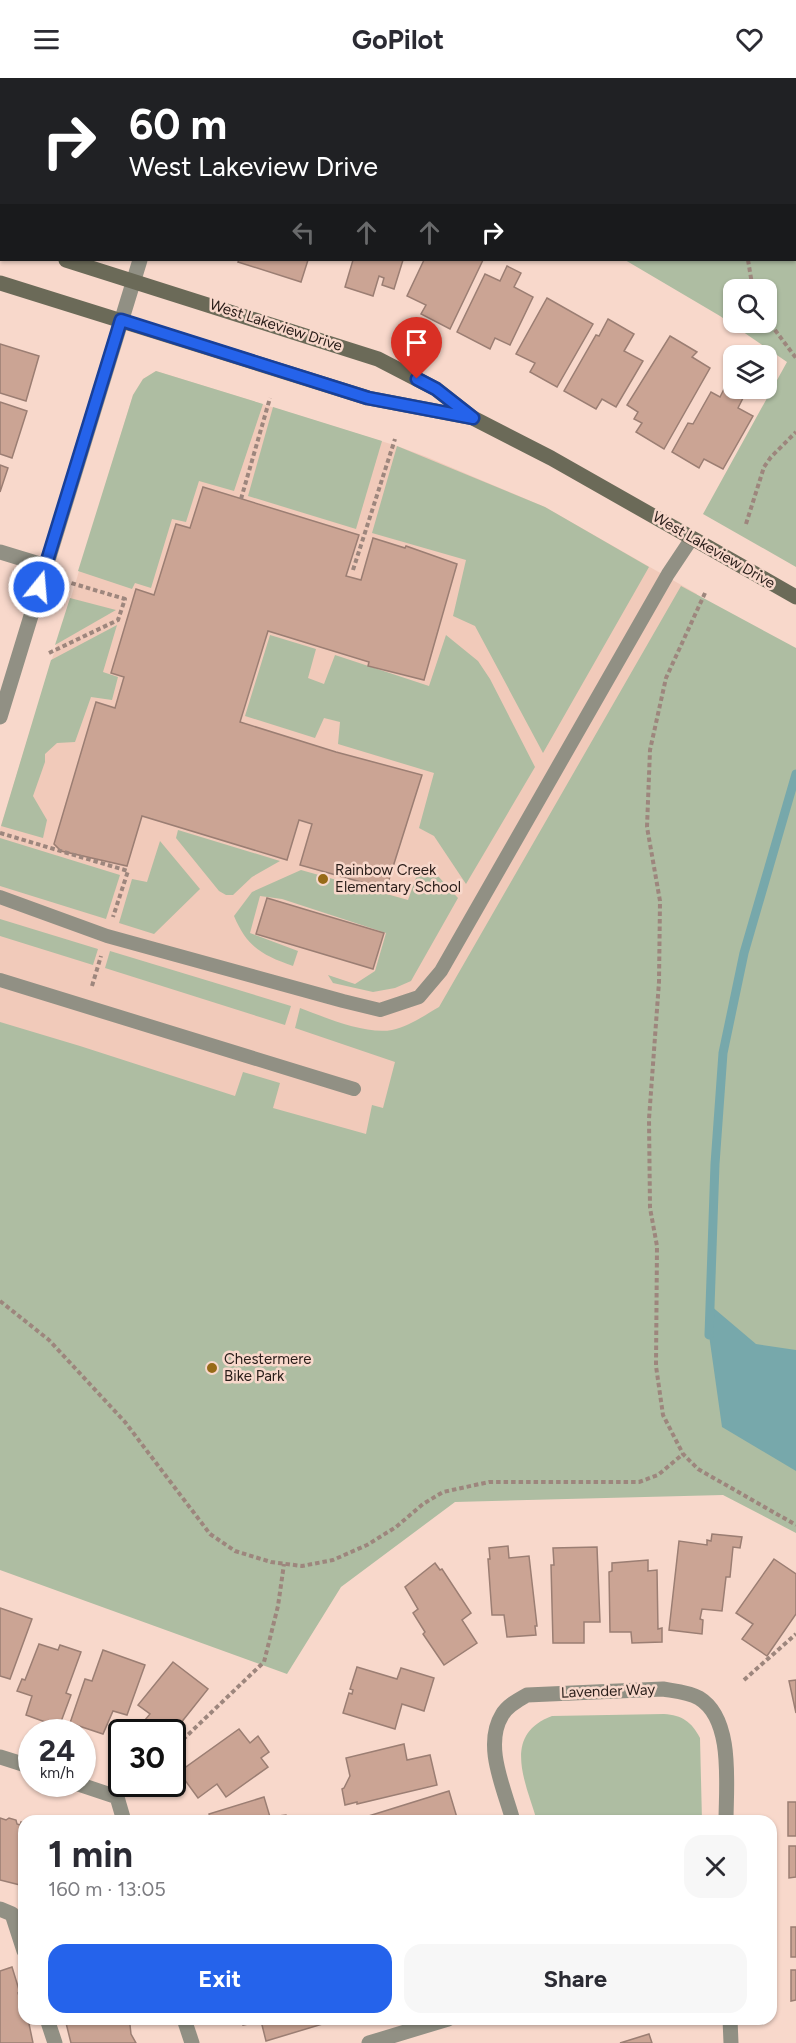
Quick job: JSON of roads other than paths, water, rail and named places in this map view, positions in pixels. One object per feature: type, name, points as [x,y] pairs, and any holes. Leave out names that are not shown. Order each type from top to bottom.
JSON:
[{"type":"street","name":"West Lakeview Drive","points":[[69,261],[378,359],[436,389],[473,418],[551,458],[796,597]]},
{"type":"street","points":[[0,717],[140,261]]},
{"type":"street","name":"West Lakeview Drive","points":[[0,283],[368,398],[473,418]]},
{"type":"street","points":[[0,552],[46,566]]},
{"type":"street","name":"Lavender Way","points":[[511,1815],[495,1747],[496,1730],[502,1715],[512,1704],[527,1695],[663,1689],[699,1698],[711,1709],[719,1724],[725,1757],[726,1815]]},
{"type":"street","points":[[0,1757],[18,1763]]},
{"type":"street","points":[[96,1790],[117,1797],[122,1815]]},
{"type":"street","points":[[0,1909],[12,1914],[18,1932]]},
{"type":"street","points":[[49,2025],[55,2043]]},
{"type":"street","points":[[186,2025],[192,2043]]},
{"type":"street","points":[[369,2043],[428,2025]]},
{"type":"street","points":[[730,2025],[730,2043]]},
{"type":"lane","points":[[0,897],[107,936],[380,1010],[419,997],[441,971],[668,574],[692,538]]},
{"type":"lane","points":[[0,980],[354,1089]]},
{"type":"water","points":[[710,1305],[756,1344],[796,1350],[796,1471],[722,1427],[709,1335]]},
{"type":"waterway","points":[[709,1335],[715,1164],[723,1053],[744,953],[796,774]]},
{"type":"place","name":"Rainbow Creek Elementary School","points":[[323,879]]},
{"type":"place","name":"Chestermere Bike Park","points":[[212,1368]]}]
